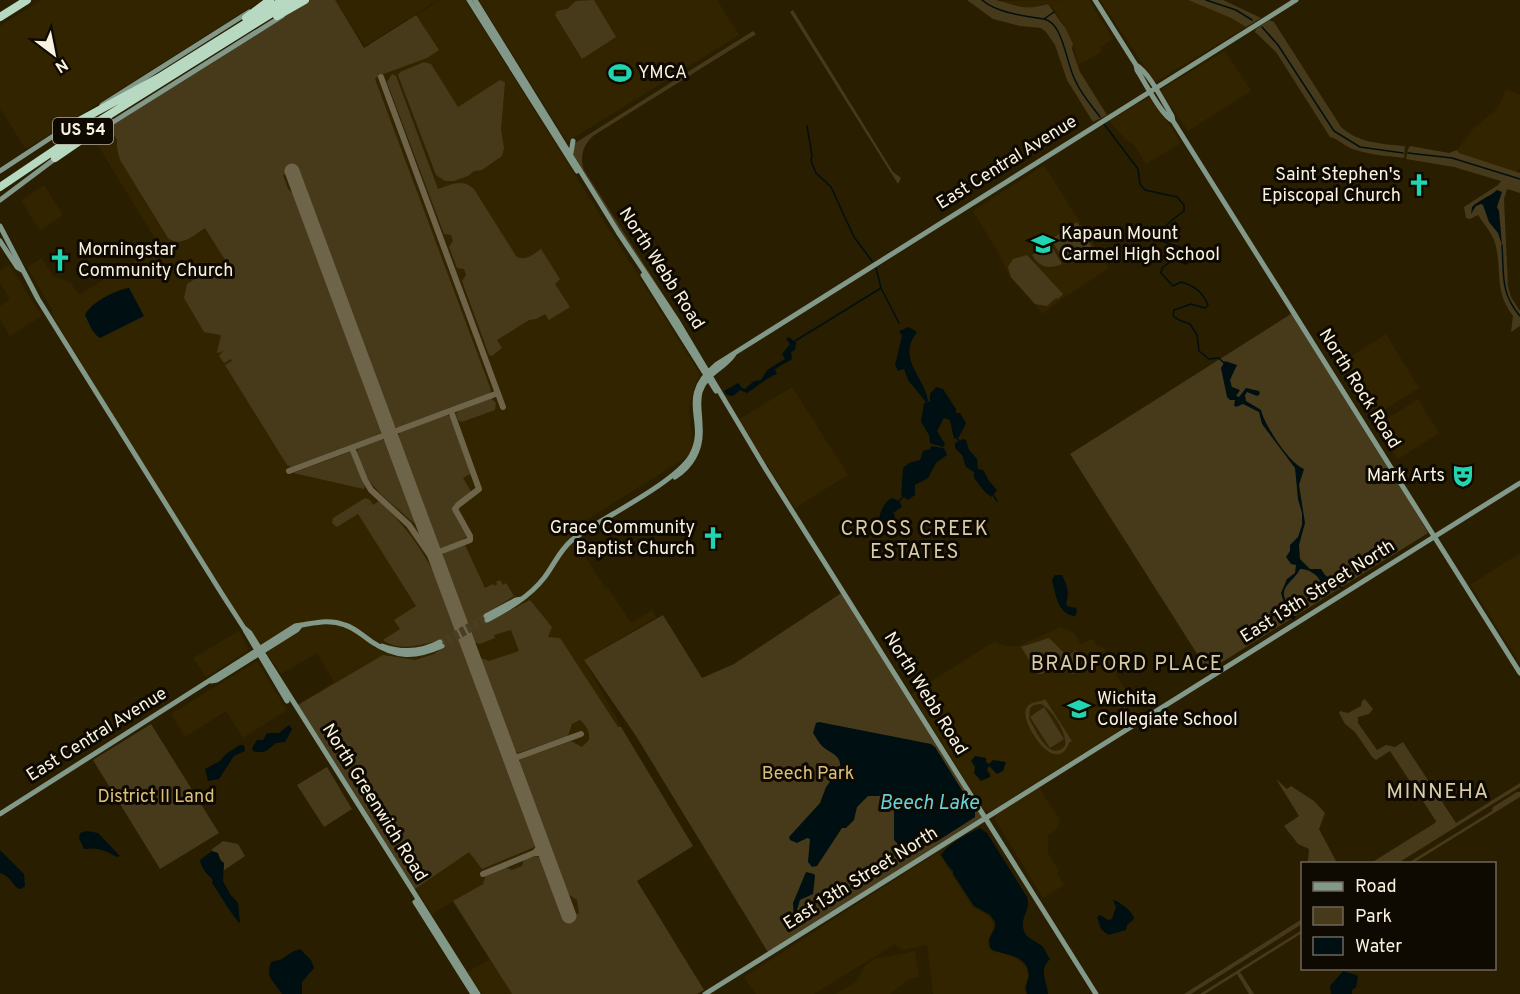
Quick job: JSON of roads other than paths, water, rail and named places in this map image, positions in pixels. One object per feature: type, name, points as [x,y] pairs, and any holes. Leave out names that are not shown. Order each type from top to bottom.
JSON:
[{"type":"highway","points":[[0,12],[19,0]]},
{"type":"highway","points":[[0,17],[27,0]]},
{"type":"highway","points":[[189,62],[269,0]]},
{"type":"highway","name":"US 54","points":[[189,62],[283,0]]},
{"type":"highway","name":"US 54","points":[[0,182],[166,76],[293,0]]},
{"type":"highway","points":[[189,62],[306,0]]},
{"type":"highway","points":[[59,132],[166,76]]},
{"type":"highway","points":[[55,158],[166,76]]},
{"type":"highway","name":"US 54","points":[[0,187],[166,76]]},
{"type":"main road","points":[[0,171],[269,0]]},
{"type":"main road","points":[[1,199],[55,158],[306,0]]},
{"type":"main road","points":[[469,0],[523,80],[559,143],[567,150]]},
{"type":"main road","points":[[475,0],[567,150]]},
{"type":"main road","name":"North Rock Road","points":[[1095,0],[1172,116],[1173,121],[1520,673]]},
{"type":"main road","name":"East Central Avenue","points":[[487,618],[518,603],[539,584],[560,553],[572,540],[667,479],[683,466],[694,449],[698,434],[694,400],[697,388],[723,359],[1296,0]]},
{"type":"main road","points":[[567,150],[573,141]]},
{"type":"main road","name":"North Webb Road","points":[[567,150],[703,362],[708,375]]},
{"type":"main road","name":"North Webb Road","points":[[567,150],[1096,994]]},
{"type":"main road","points":[[0,226],[22,270]]},
{"type":"main road","points":[[0,241],[17,267],[22,270]]},
{"type":"main road","name":"North Greenwich Road","points":[[22,270],[244,628],[478,994]]},
{"type":"main road","name":"East Central Avenue","points":[[708,375],[735,353]]},
{"type":"main road","points":[[703,362],[707,365],[723,359]]},
{"type":"main road","name":"East 13th Street North","points":[[705,994],[1520,483]]},
{"type":"main road","name":"East Central Avenue","points":[[209,682],[217,680],[246,662],[269,642],[294,626],[320,621],[338,623],[355,630],[389,652],[408,655],[424,653],[441,644]]},
{"type":"main road","name":"East Central Avenue","points":[[0,814],[209,682],[215,676],[301,626]]},
{"type":"main road","name":"North Greenwich Road","points":[[244,628],[254,639],[264,664],[473,994]]},
{"type":"main road","points":[[254,639],[260,643],[269,642]]},
{"type":"main road","points":[[246,662],[256,660],[264,664]]},
{"type":"water","points":[[1497,190],[1502,192],[1497,207],[1502,245],[1498,233],[1489,222],[1483,205],[1476,206],[1471,214],[1472,207]]},
{"type":"water","points":[[129,288],[144,316],[100,338],[93,331],[85,315],[104,297]]},
{"type":"water","points":[[909,327],[917,332],[911,342],[910,359],[926,392],[928,401],[926,402],[908,380],[904,369],[898,371],[895,365],[902,336],[899,331]]},
{"type":"water","points":[[789,337],[796,343],[795,350],[791,352],[792,359],[775,369],[777,374],[747,393],[740,390],[733,396],[727,395],[724,391],[738,383],[745,389],[754,381],[761,380],[767,370],[785,359],[782,354],[790,344],[786,339]]},
{"type":"water","points":[[1225,361],[1237,365],[1230,380],[1232,387],[1240,390],[1236,396],[1239,397],[1246,388],[1259,391],[1260,394],[1257,396],[1247,392],[1246,401],[1261,410],[1278,443],[1292,460],[1304,469],[1299,485],[1305,523],[1299,545],[1300,559],[1310,569],[1321,569],[1325,575],[1343,588],[1326,579],[1323,588],[1318,589],[1320,581],[1317,576],[1300,569],[1284,591],[1289,608],[1296,617],[1293,620],[1287,613],[1281,593],[1287,579],[1295,573],[1296,565],[1291,564],[1286,557],[1302,525],[1295,468],[1262,424],[1259,412],[1243,404],[1236,407],[1235,400],[1227,397],[1221,368]]},
{"type":"water","points":[[936,387],[943,389],[956,409],[956,413],[960,413],[966,423],[959,437],[954,439],[950,420],[944,418],[937,431],[945,444],[943,447],[930,443],[929,435],[921,422],[924,403],[930,401],[930,394]]},
{"type":"water","points":[[966,440],[969,450],[977,459],[978,469],[983,470],[997,490],[992,497],[974,478],[974,472],[966,467],[962,455],[955,448],[955,443]]},
{"type":"water","points":[[931,446],[944,448],[947,455],[936,463],[928,478],[915,485],[915,495],[908,500],[901,495],[903,468],[909,463],[920,460],[923,451],[930,449]]},
{"type":"water","points":[[892,498],[899,501],[902,507],[893,513],[895,515],[891,529],[887,530],[885,535],[884,528],[880,528],[880,533],[875,530],[883,508]]},
{"type":"water","points":[[1055,575],[1062,575],[1068,596],[1066,603],[1067,606],[1076,608],[1075,616],[1064,612],[1058,602],[1052,580]]},
{"type":"water","name":"Beech Lake","points":[[816,723],[931,744],[975,811],[975,817],[936,842],[907,853],[894,840],[894,808],[883,796],[868,796],[857,807],[854,820],[846,828],[842,828],[817,866],[812,867],[808,862],[810,839],[807,838],[797,843],[789,837],[820,803],[826,787],[840,769],[837,757],[822,746],[813,733]]},
{"type":"water","points":[[289,725],[292,729],[285,742],[276,743],[263,752],[253,751],[252,748],[257,740],[263,740],[267,733],[279,733]]},
{"type":"water","points":[[240,745],[244,745],[245,751],[234,756],[219,779],[208,781],[205,769],[220,761]]},
{"type":"water","points":[[975,756],[986,758],[989,764],[993,760],[1006,762],[1003,771],[997,774],[989,766],[987,770],[990,777],[981,781],[974,773],[975,767],[971,761]]},
{"type":"water","points":[[980,828],[987,833],[1027,897],[1024,930],[1027,936],[1042,946],[1050,959],[1044,968],[1048,994],[1027,994],[1029,973],[1022,961],[990,948],[989,939],[995,928],[995,922],[990,915],[974,906],[941,855],[953,843]]},
{"type":"water","points":[[87,831],[98,833],[120,856],[117,857],[97,849],[84,849],[79,838],[80,833]]},
{"type":"water","points":[[0,850],[24,874],[25,886],[21,889],[0,873]]},
{"type":"water","points":[[212,851],[218,853],[220,860],[224,863],[223,881],[238,903],[240,923],[202,866],[200,860]]},
{"type":"water","points":[[806,872],[815,876],[813,894],[800,900],[794,920],[793,903]]},
{"type":"water","points":[[1113,900],[1125,907],[1134,917],[1126,930],[1108,935],[1101,929],[1097,917],[1100,915],[1108,920],[1112,919],[1116,907]]},
{"type":"water","points":[[300,949],[311,960],[314,968],[302,982],[302,994],[282,994],[271,979],[269,968],[271,962]]},
{"type":"water","points":[[1343,971],[1358,977],[1356,987],[1352,990],[1352,994],[1331,994],[1330,986]]},
{"type":"waterway","points":[[982,0],[1003,11],[1028,17],[1044,19],[1054,12]]},
{"type":"waterway","points":[[1206,0],[1236,10],[1252,20]]},
{"type":"waterway","points":[[1044,19],[1056,28],[1076,82],[1100,117]]},
{"type":"waterway","points":[[1262,27],[1278,45],[1334,131],[1360,147],[1403,153]]},
{"type":"waterway","points":[[1104,124],[1138,169],[1140,184],[1145,190],[1177,197],[1184,205],[1184,211],[1164,228],[1160,237],[1161,241],[1183,248],[1190,255],[1189,261],[1186,264],[1174,259],[1162,268],[1161,273],[1173,286],[1181,282],[1185,283],[1203,296],[1208,305],[1205,308],[1191,304],[1174,310],[1173,316],[1190,324],[1197,335],[1199,351],[1209,359],[1219,358],[1225,364]]},
{"type":"waterway","points":[[807,126],[811,161],[816,173],[831,187],[854,237],[872,261]]},
{"type":"waterway","points":[[1408,153],[1452,158],[1520,179]]},
{"type":"waterway","points":[[1502,245],[1506,291],[1520,316]]},
{"type":"waterway","points":[[876,268],[881,288],[899,323]]},
{"type":"waterway","points":[[795,341],[881,288]]},
{"type":"waterway","points":[[994,496],[997,501]]},
{"type":"waterway","points":[[899,501],[903,497]]},
{"type":"tunnel","points":[[440,642],[486,616]]},
{"type":"tunnel","points":[[442,646],[487,620]]},
{"type":"place","name":"YMCA","points":[[620,73]]},
{"type":"place","name":"Saint Stephen's Episcopal Church","points":[[1419,185]]},
{"type":"place","name":"Kapaun Mount Carmel High School","points":[[1043,244]]},
{"type":"place","name":"Morningstar Community Church","points":[[60,260]]},
{"type":"place","name":"Mark Arts","points":[[1463,476]]},
{"type":"place","name":"Grace Community Baptist Church","points":[[713,538]]},
{"type":"place","name":"Wichita Collegiate School","points":[[1079,709]]},
{"type":"district","name":"CROSS CREEK ESTATES","points":[[915,542]]},
{"type":"district","name":"BRADFORD PLACE","points":[[1127,665]]},
{"type":"district","name":"MINNEHA","points":[[1438,792]]},
{"type":"park label","name":"Beech Park","points":[[808,774]]},
{"type":"park label","name":"District II Land","points":[[156,797]]}]
